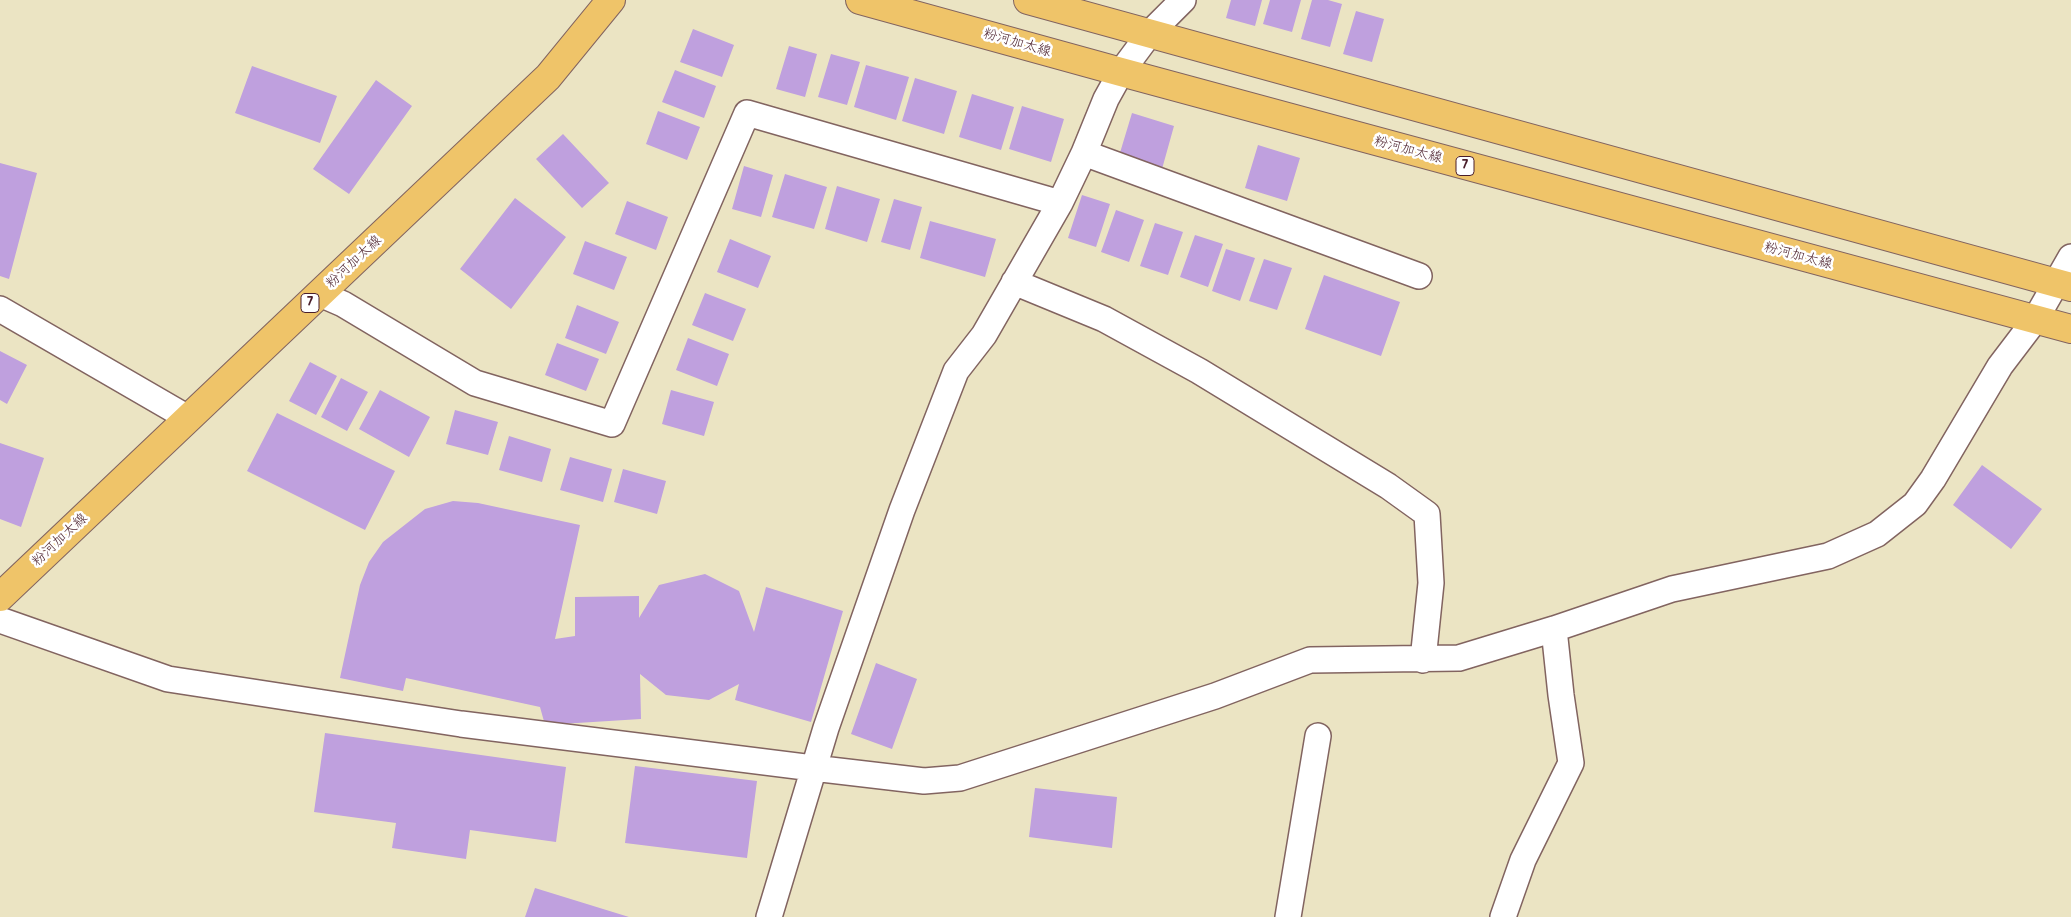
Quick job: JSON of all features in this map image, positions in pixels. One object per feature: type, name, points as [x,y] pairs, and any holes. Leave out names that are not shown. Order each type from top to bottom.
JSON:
[{"type":"main road","name":"粉河加太線","points":[[0,597],[548,77],[611,0]]},
{"type":"main road","name":"粉河加太線","points":[[860,0],[2071,329]]},
{"type":"main road","points":[[1028,0],[2063,285]]},
{"type":"street","points":[[769,917],[813,768],[902,510],[956,372],[984,335],[1060,203],[1084,153],[1106,99],[1121,72],[1150,33],[1183,0]]},
{"type":"street","points":[[320,294],[343,304],[475,383],[612,424],[747,113],[1060,203]]},
{"type":"street","points":[[1084,153],[1419,276]]},
{"type":"street","points":[[0,620],[168,679],[461,724],[813,768],[924,781],[960,778],[1215,696],[1310,660],[1423,660],[1459,658],[1554,629],[1672,589],[1828,556],[1877,534],[1915,504],[1933,479],[2000,366],[2063,285],[2071,257]]},
{"type":"street","points":[[1014,282],[1104,319],[1199,371],[1388,486],[1427,514],[1431,583],[1423,660]]},
{"type":"street","points":[[0,309],[188,418]]},
{"type":"street","points":[[1503,917],[1523,860],[1572,763],[1561,695],[1554,629]]},
{"type":"street","points":[[1288,917],[1318,736]]},
{"type":"building","points":[[1231,0],[1262,0],[1255,26],[1226,18]]},
{"type":"building","points":[[1270,0],[1301,0],[1292,32],[1263,24]]},
{"type":"building","points":[[1312,0],[1328,0],[1342,4],[1330,47],[1301,39]]},
{"type":"building","points":[[1356,11],[1384,19],[1372,62],[1343,54]]},
{"type":"building","points":[[693,29],[734,45],[722,77],[680,62]]},
{"type":"building","points":[[789,46],[817,54],[805,97],[776,89]]},
{"type":"building","points":[[831,54],[860,62],[847,105],[818,97]]},
{"type":"building","points":[[866,65],[909,77],[896,120],[854,107]]},
{"type":"building","points":[[252,66],[337,96],[320,143],[235,113]]},
{"type":"building","points":[[675,70],[716,86],[704,118],[662,102]]},
{"type":"building","points":[[915,78],[957,91],[944,134],[902,121]]},
{"type":"building","points":[[376,80],[412,106],[349,194],[313,169]]},
{"type":"building","points":[[972,94],[1014,107],[1001,150],[959,137]]},
{"type":"building","points":[[1022,106],[1064,119],[1051,162],[1009,149]]},
{"type":"building","points":[[658,111],[700,127],[687,160],[646,144]]},
{"type":"building","points":[[1132,113],[1174,126],[1162,169],[1119,156]]},
{"type":"building","points":[[563,134],[609,183],[582,208],[536,159]]},
{"type":"building","points":[[1258,145],[1300,158],[1287,201],[1245,188]]},
{"type":"building","points":[[0,163],[37,173],[9,279],[0,276]]},
{"type":"building","points":[[744,166],[773,175],[761,217],[732,209]]},
{"type":"building","points":[[785,174],[827,187],[814,229],[772,217]]},
{"type":"building","points":[[837,186],[880,199],[867,242],[825,229]]},
{"type":"building","points":[[1082,195],[1110,204],[1096,247],[1068,238]]},
{"type":"building","points":[[515,198],[566,237],[511,309],[460,269]]},
{"type":"building","points":[[894,199],[922,207],[910,250],[881,242]]},
{"type":"building","points":[[627,201],[668,217],[656,250],[615,234]]},
{"type":"building","points":[[1116,210],[1144,220],[1129,262],[1101,252]]},
{"type":"building","points":[[930,221],[996,239],[985,277],[920,258]]},
{"type":"building","points":[[1155,223],[1183,232],[1168,275],[1140,266]]},
{"type":"building","points":[[1195,235],[1223,244],[1208,287],[1180,277]]},
{"type":"building","points":[[730,239],[771,256],[758,288],[717,272]]},
{"type":"building","points":[[585,241],[627,257],[614,290],[573,274]]},
{"type":"building","points":[[1226,249],[1255,258],[1240,301],[1212,291]]},
{"type":"building","points":[[1264,259],[1292,268],[1277,310],[1249,301]]},
{"type":"building","points":[[1324,275],[1400,302],[1381,356],[1305,329]]},
{"type":"building","points":[[705,293],[746,309],[733,341],[692,325]]},
{"type":"building","points":[[577,305],[619,322],[606,354],[565,338]]},
{"type":"building","points":[[688,338],[729,354],[717,386],[676,370]]},
{"type":"building","points":[[557,343],[599,359],[586,391],[545,375]]},
{"type":"building","points":[[0,351],[27,365],[7,404],[0,400]]},
{"type":"building","points":[[310,362],[337,376],[316,415],[289,401]]},
{"type":"building","points":[[341,378],[368,392],[347,431],[321,417]]},
{"type":"building","points":[[380,390],[430,417],[409,457],[359,429]]},
{"type":"building","points":[[671,390],[714,402],[704,436],[662,424]]},
{"type":"building","points":[[455,410],[498,422],[488,455],[446,444]]},
{"type":"building","points":[[277,413],[395,471],[365,530],[247,471]]},
{"type":"building","points":[[509,436],[551,449],[542,482],[499,470]]},
{"type":"building","points":[[0,443],[44,458],[21,527],[0,519]]},
{"type":"building","points":[[570,457],[612,469],[603,502],[560,490]]},
{"type":"building","points":[[1982,465],[2042,509],[2011,549],[1953,505]]},
{"type":"building","points":[[623,469],[666,481],[657,514],[614,502]]},
{"type":"building","points":[[453,501],[478,503],[580,525],[555,639],[575,636],[575,597],[639,596],[639,618],[659,585],[705,574],[739,591],[754,632],[766,587],[843,611],[811,722],[735,700],[739,684],[709,700],[666,695],[640,674],[641,719],[545,725],[540,707],[406,678],[403,691],[340,678],[360,585],[369,562],[383,542],[425,509]]},
{"type":"building","points":[[876,663],[917,679],[892,749],[851,734]]},
{"type":"building","points":[[325,733],[566,767],[556,842],[470,830],[466,859],[392,848],[396,823],[314,812]]},
{"type":"building","points":[[635,766],[757,781],[747,858],[625,843]]},
{"type":"building","points":[[1035,788],[1117,797],[1112,848],[1029,837]]},
{"type":"building","points":[[535,888],[629,917],[525,917]]}]
